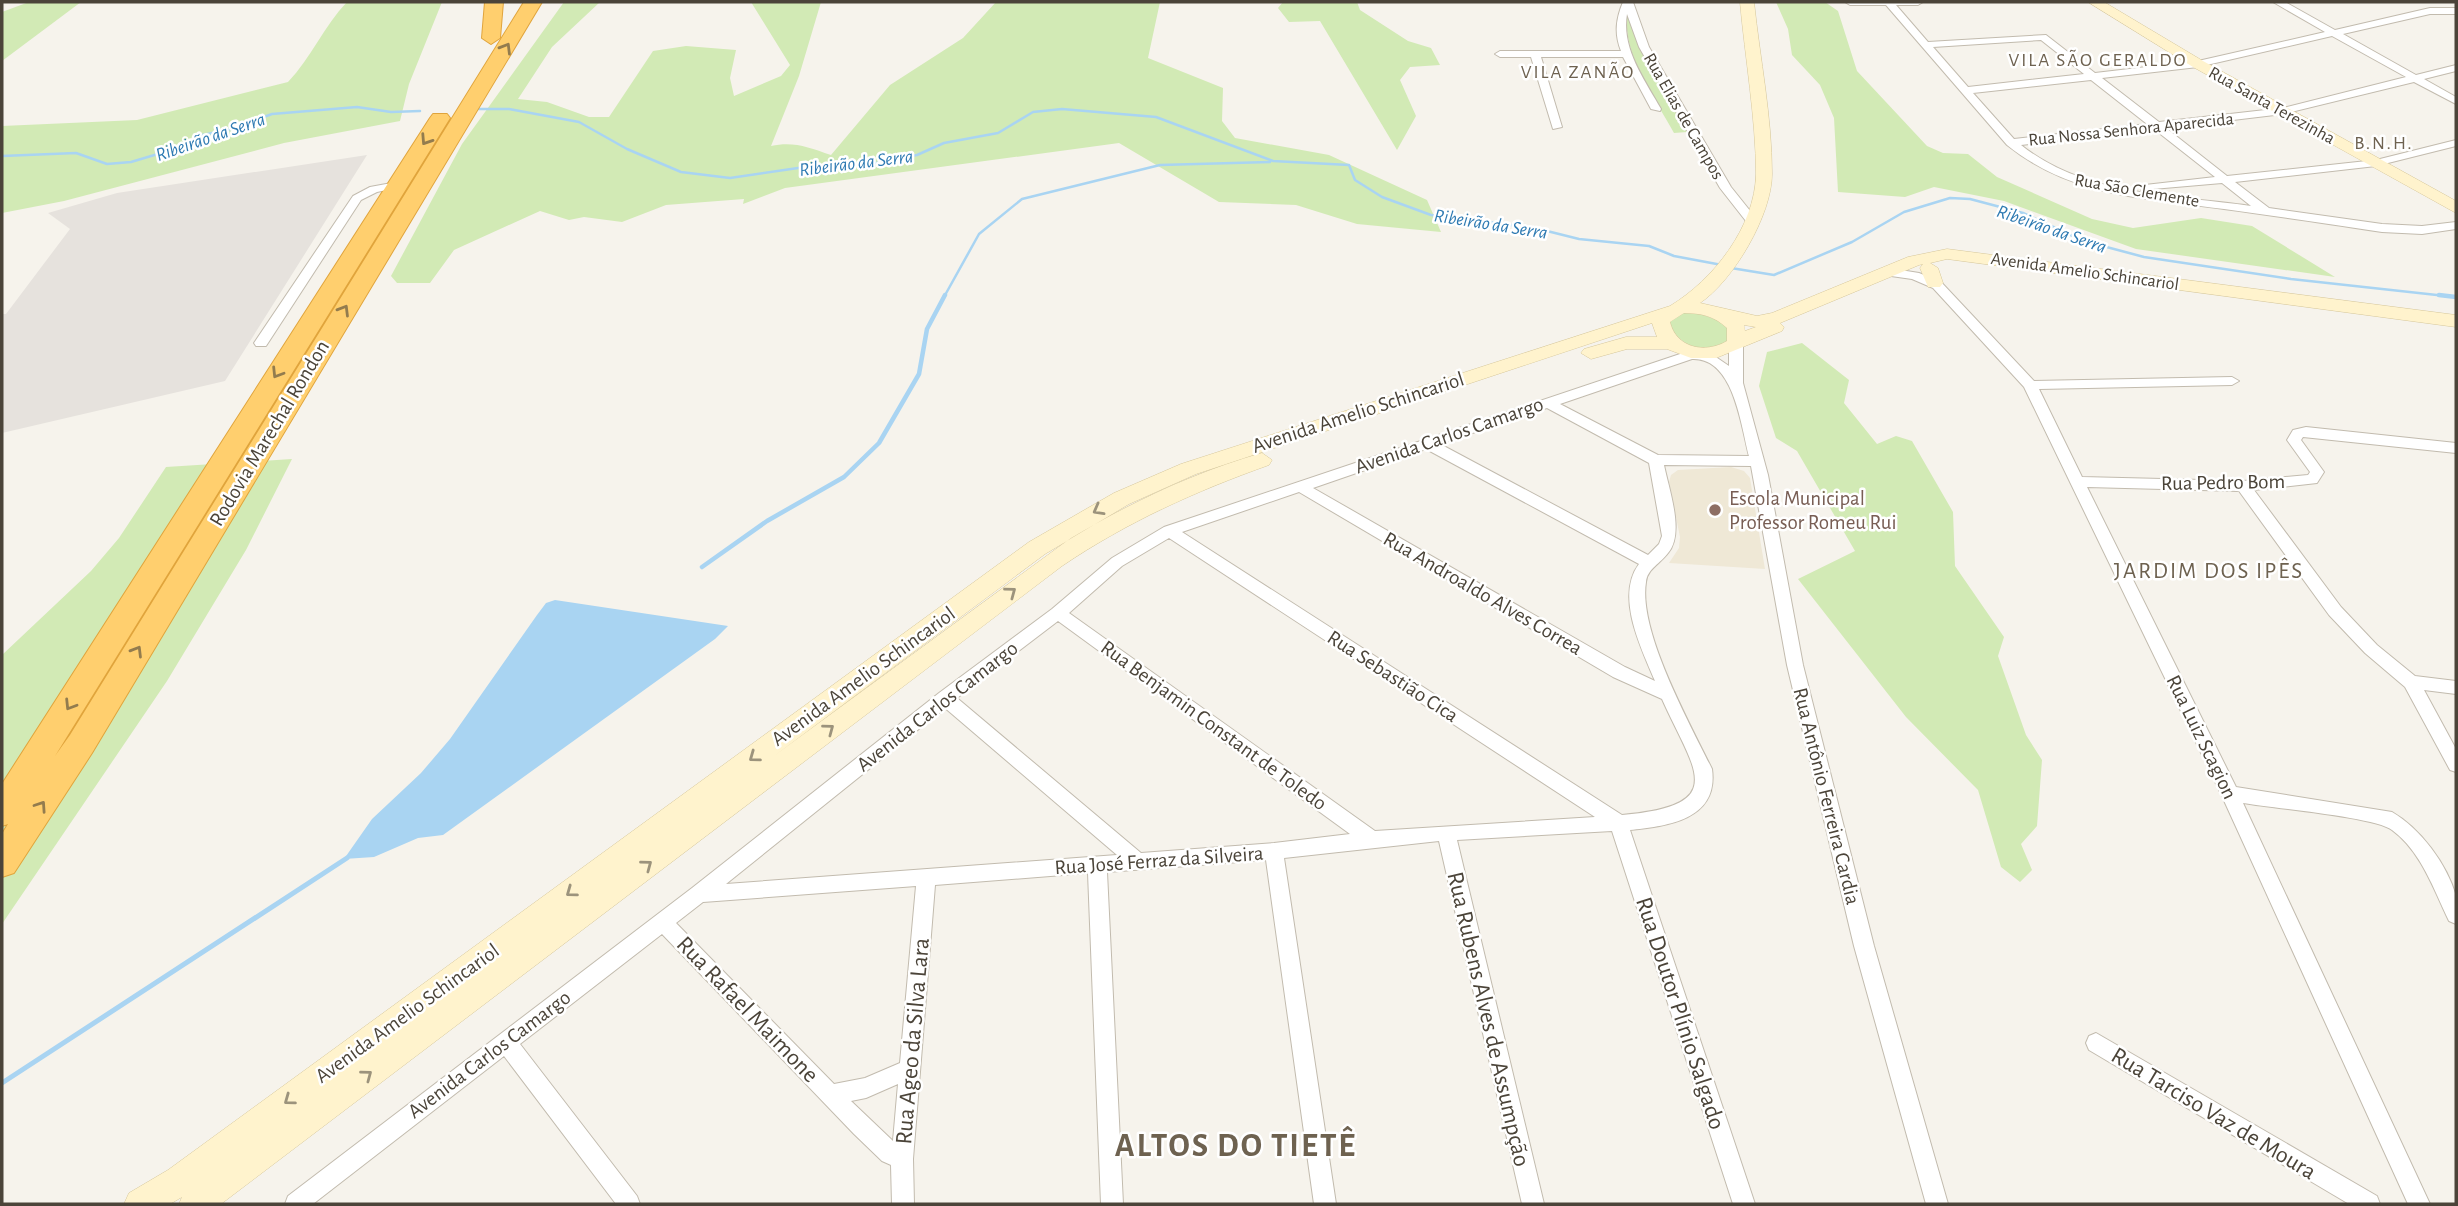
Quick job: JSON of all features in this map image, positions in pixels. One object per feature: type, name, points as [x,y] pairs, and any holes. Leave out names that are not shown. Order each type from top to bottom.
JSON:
[{"type":"highway","points":[[491,38],[494,2]]},
{"type":"highway","name":"Rodovia Marechal Rondon","points":[[2,812],[513,2]]},
{"type":"highway","name":"Rodovia Marechal Rondon","points":[[2,862],[75,754],[533,2]]},
{"type":"main road","points":[[1669,350],[1661,322],[1709,286],[1754,222],[1764,176],[1747,2]]},
{"type":"main road","name":"Rua Santa Terezinha","points":[[2095,2],[2198,64],[2456,208]]},
{"type":"main road","name":"Avenida Amelio Schincariol","points":[[1918,279],[1925,257],[1961,254],[2456,321]]},
{"type":"main road","name":"Avenida Amelio Schincariol","points":[[195,1204],[1054,560],[1107,525],[1192,485],[1348,430],[1612,346],[1641,342],[1669,350],[1718,353],[1737,342],[1918,279],[1943,262],[1965,262],[2456,329]]},
{"type":"main road","name":"Avenida Amelio Schincariol","points":[[140,1204],[170,1188],[1037,548],[1093,512],[1151,483],[1202,464],[1675,310],[1698,307],[1757,322],[1918,279]]},
{"type":"main road","points":[[1709,286],[1721,314],[1737,327],[1737,342]]},
{"type":"street","points":[[1850,2],[1919,2]]},
{"type":"street","points":[[2278,2],[2338,32],[2456,101]]},
{"type":"street","name":"Rua Elias de Campos","points":[[1628,3],[1644,47],[1726,188],[1754,222]]},
{"type":"street","name":"Rua Elias de Campos","points":[[1628,3],[1621,15],[1620,34],[1627,54],[1656,109]]},
{"type":"street","name":"Rua São Clemente","points":[[1889,3],[2026,158],[2071,179],[2118,191],[2382,228],[2422,230],[2456,226]]},
{"type":"street","points":[[1965,91],[2093,74],[2198,64],[2430,11],[2456,11]]},
{"type":"street","points":[[1924,45],[2038,35],[2093,74],[2264,211]]},
{"type":"street","points":[[1500,54],[1627,54]]},
{"type":"street","points":[[1535,54],[1557,127]]},
{"type":"street","name":"Rua Nossa Senhora Aparecida","points":[[2011,142],[2283,111],[2456,68]]},
{"type":"street","points":[[2118,191],[2376,163],[2456,143]]},
{"type":"street","points":[[261,343],[356,198],[374,189],[397,185]]},
{"type":"street","name":"Rua Luiz Scagion","points":[[1918,279],[2030,385],[2080,482],[2230,794],[2419,1204]]},
{"type":"street","name":"Rua Antônio Ferreira Cardia","points":[[1737,342],[1736,383],[1756,461],[1795,665],[1860,933],[1937,1204]]},
{"type":"street","name":"Avenida Carlos Camargo","points":[[303,1202],[505,1041],[663,922],[945,698],[1058,613],[1116,562],[1169,531],[1546,402],[1669,350]]},
{"type":"street","points":[[1701,354],[1723,366],[1736,383]]},
{"type":"street","points":[[2030,385],[2232,381]]},
{"type":"street","points":[[1546,402],[1656,460],[1756,461]]},
{"type":"street","name":"Rua Pedro Bom","points":[[2080,482],[2243,485],[2316,478],[2317,472],[2294,436],[2306,432],[2456,448]]},
{"type":"street","points":[[1426,443],[1650,563]]},
{"type":"street","name":"Rua José Ferraz da Silveira","points":[[699,894],[1274,851],[1369,837],[1618,822],[1671,816],[1684,811],[1693,806],[1703,789],[1703,769],[1651,652],[1637,589],[1640,575],[1668,546],[1670,536],[1656,460]]},
{"type":"street","points":[[2243,485],[2335,611],[2371,649],[2411,682],[2456,765]]},
{"type":"street","name":"Rua Androaldo Alves Correa","points":[[1299,486],[1619,672],[1669,695]]},
{"type":"street","name":"Rua Sebastião Cica","points":[[1169,531],[1618,822]]},
{"type":"street","name":"Rua Benjamin Constant de Toledo","points":[[1058,613],[1369,837]]},
{"type":"street","points":[[2411,682],[2456,687]]},
{"type":"street","points":[[945,698],[1136,860]]},
{"type":"street","points":[[2230,794],[2386,817],[2414,837],[2456,915]]},
{"type":"street","name":"Rua Doutor Plínio Salgado","points":[[1618,822],[1744,1204]]},
{"type":"street","name":"Rua Rubens Alves de Assumpção","points":[[1446,833],[1533,1204]]},
{"type":"street","points":[[1274,851],[1325,1204]]},
{"type":"street","points":[[1097,865],[1112,1204]]},
{"type":"street","name":"Rua Ageo da Silva Lara","points":[[903,1204],[902,1159],[926,877]]},
{"type":"street","name":"Rua Rafael Maimone","points":[[663,922],[879,1143],[902,1159]]},
{"type":"street","points":[[505,1041],[629,1204]]},
{"type":"street","name":"Rua Tarciso Vaz de Moura","points":[[2096,1043],[2369,1204]]},
{"type":"street","name":"Rua Rafael Maimone","points":[[832,1095],[866,1088],[911,1068]]},
{"type":"shaded area","points":[[367,155],[225,381],[2,433],[2,314],[6,314],[70,229],[48,213],[117,193]]},
{"type":"shaded area","name":"Escola Municipal Professor Romeu Rui","points":[[1731,467],[1744,471],[1750,478],[1765,569],[1669,563],[1679,548],[1680,537],[1669,482],[1671,475],[1678,470]]},
{"type":"green space","points":[[29,2],[81,2],[2,61],[2,12]]},
{"type":"green space","points":[[347,2],[442,2],[409,84],[400,121],[284,143],[64,201],[2,213],[2,126],[137,120],[288,82]]},
{"type":"green space","points":[[564,2],[600,2],[552,47],[518,99],[547,102],[589,117],[609,117],[653,51],[686,46],[736,50],[730,78],[734,96],[781,76],[790,65],[751,2],[821,2],[799,76],[771,146],[808,147],[831,155],[890,85],[963,38],[996,2],[1160,2],[1148,58],[1223,88],[1222,121],[1235,138],[1329,155],[1427,200],[1441,232],[1357,224],[1296,205],[1219,202],[1119,143],[785,188],[743,204],[744,199],[666,205],[622,222],[584,217],[569,220],[540,211],[454,250],[430,283],[397,283],[391,276],[462,144]]},
{"type":"green space","points":[[1283,2],[1357,2],[1360,10],[1408,41],[1431,48],[1440,65],[1410,67],[1400,80],[1416,116],[1397,150],[1320,21],[1289,22],[1278,8]]},
{"type":"green space","points":[[1776,2],[1825,2],[1838,11],[1857,71],[1927,146],[1943,153],[1968,154],[1997,177],[2092,219],[2133,228],[2201,218],[2252,226],[2335,277],[2136,249],[2004,201],[1934,187],[1905,197],[1838,192],[1834,118],[1820,85],[1792,55],[1788,29]]},
{"type":"green space","points":[[1627,14],[1638,43],[1687,132],[1674,133],[1641,76],[1630,46]]},
{"type":"green space","points":[[1692,311],[1726,323],[1730,341],[1712,349],[1686,344],[1667,323],[1673,315]]},
{"type":"green space","points":[[1802,343],[1849,380],[1844,403],[1877,444],[1896,436],[1912,441],[1953,512],[1955,566],[2004,637],[1998,656],[2026,735],[2042,760],[2037,826],[2021,844],[2032,870],[2020,882],[2001,867],[1978,790],[1906,717],[1798,579],[1855,551],[1797,451],[1776,438],[1759,386],[1767,352]]},
{"type":"green space","points":[[292,459],[246,550],[167,681],[2,924],[2,655],[91,571],[119,538],[166,467]]},
{"type":"water","points":[[555,600],[728,626],[715,639],[443,835],[418,838],[374,857],[344,859],[372,819],[421,773],[450,739],[546,603]]},
{"type":"waterway","name":"Ribeirão da Serra","points":[[2,156],[76,153],[107,164],[131,162],[178,148],[198,136],[231,129],[272,114],[357,107],[391,112],[420,111]]},
{"type":"waterway","name":"Ribeirão da Serra","points":[[472,109],[509,109],[579,122],[627,149],[681,172],[730,178],[798,168],[871,164],[917,155],[944,143],[998,133],[1033,112],[1062,109],[1156,117],[1273,161],[1349,165],[1355,180],[1382,197],[1431,215],[1535,228],[1579,239],[1649,246],[1674,256],[1722,265]]},
{"type":"waterway","points":[[944,297],[979,234],[1022,199],[1160,165],[1270,162]]},
{"type":"waterway","name":"Ribeirão da Serra","points":[[1731,268],[1774,275],[1852,242],[1904,212],[1950,198],[1970,199],[2023,213],[2084,241],[2144,257],[2291,279],[2455,297]]},
{"type":"waterway","points":[[702,567],[767,521],[844,477],[879,443],[919,374],[927,329],[945,295]]},
{"type":"waterway","name":"Ribeirão da Serra","points":[[2439,295],[2456,297]]},
{"type":"waterway","points":[[2,1083],[347,858]]},
{"type":"place","name":"Escola Municipal Professor Romeu Rui","points":[[1715,510]]},
{"type":"district","name":"VILA SÃO GERALDO","points":[[2098,59]]},
{"type":"district","name":"VILA ZANÃO","points":[[1578,71]]},
{"type":"district","name":"B.N.H.","points":[[2384,142]]},
{"type":"district","name":"JARDIM DOS IPÊS","points":[[2209,570]]},
{"type":"district","name":"ALTOS DO TIETÊ","points":[[1236,1144]]}]
